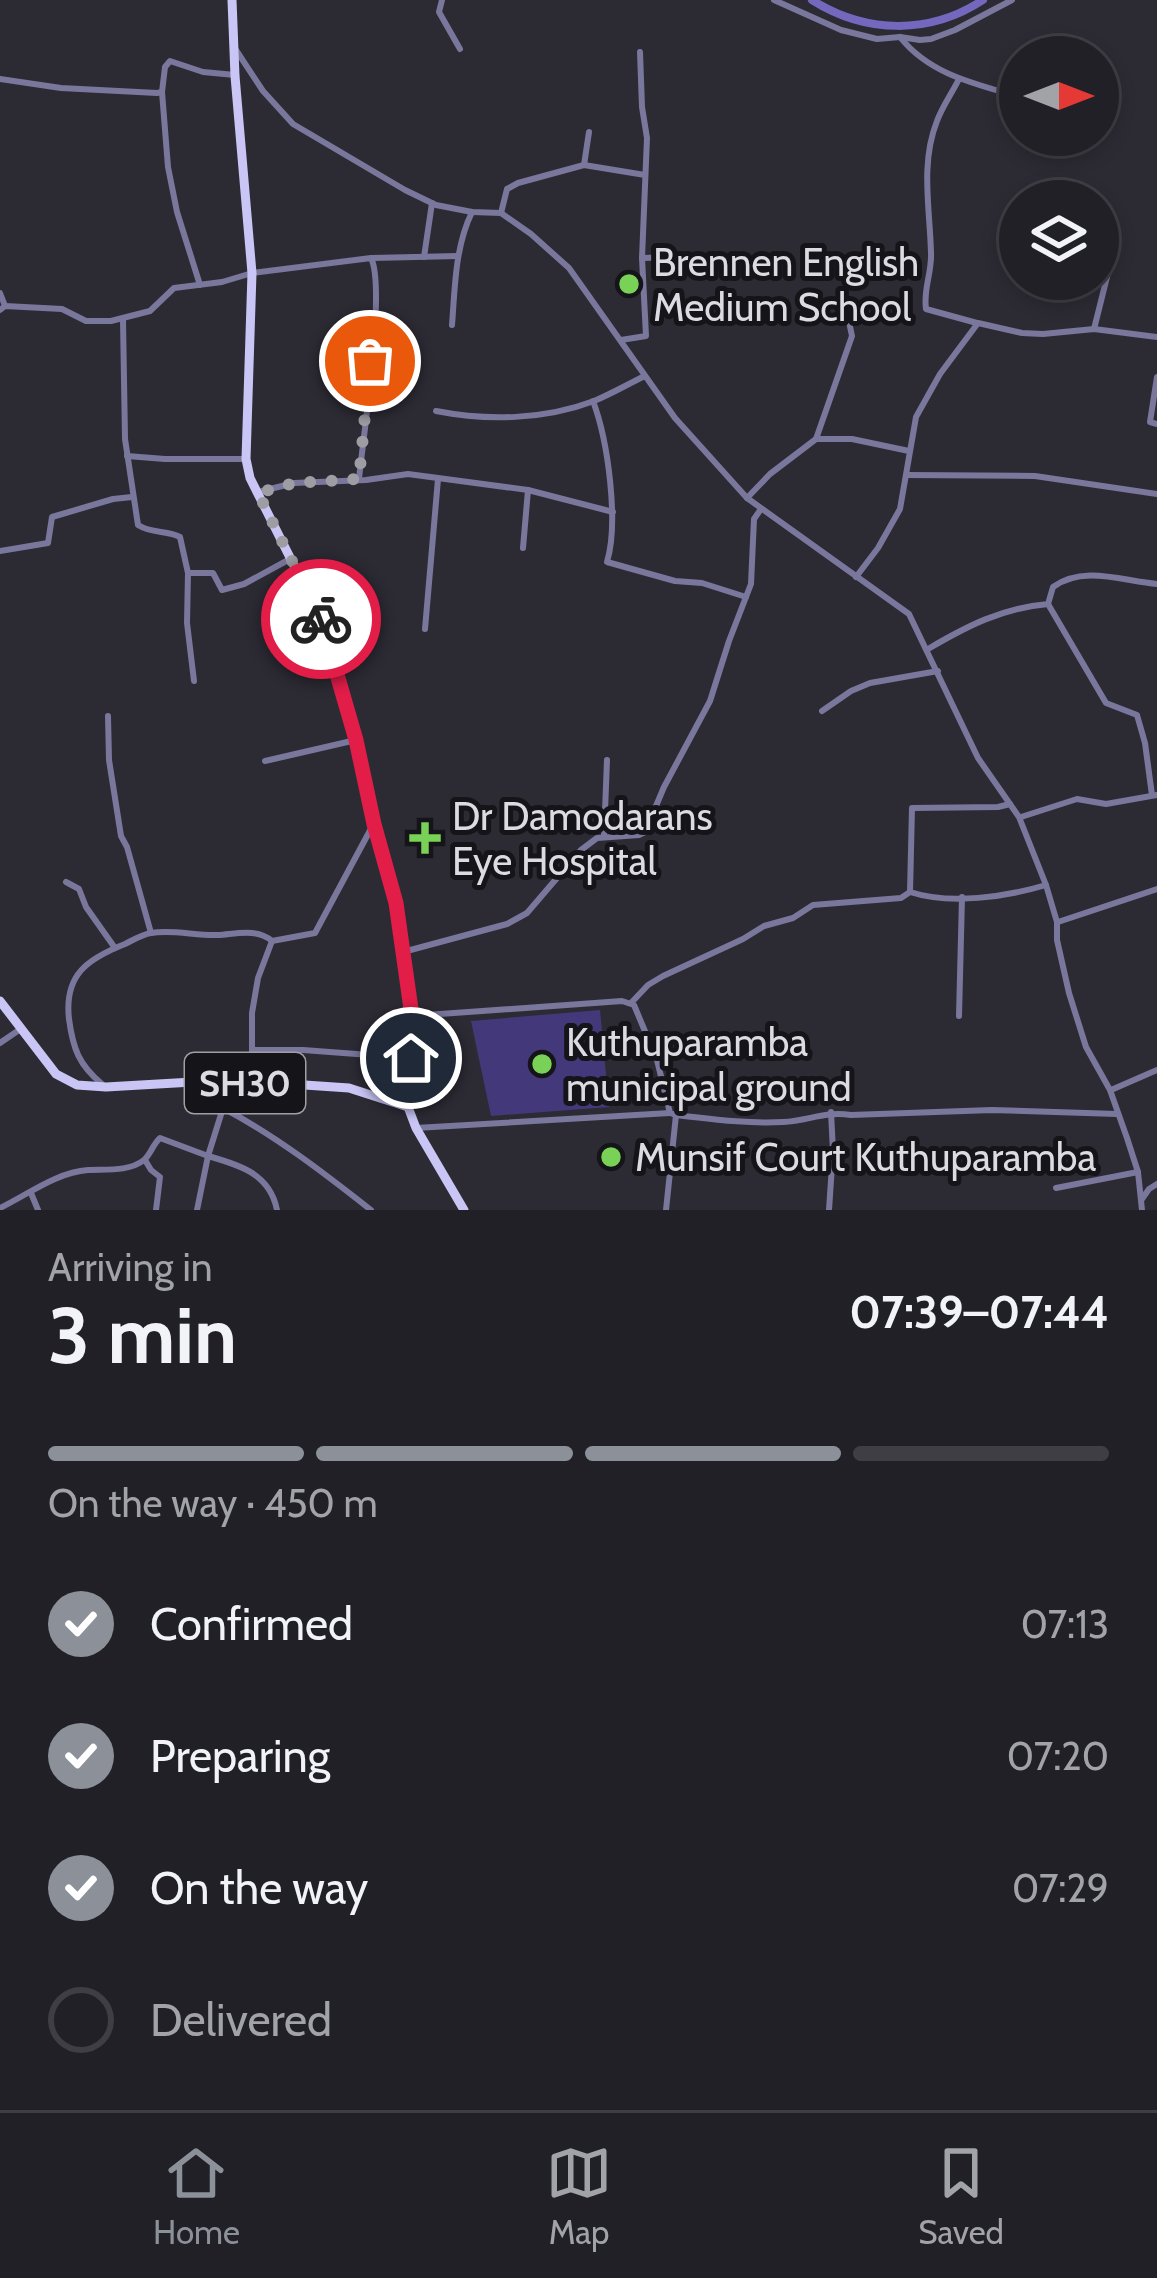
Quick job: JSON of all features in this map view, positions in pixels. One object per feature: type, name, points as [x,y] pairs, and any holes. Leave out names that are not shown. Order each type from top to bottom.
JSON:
[{"type":"main road","points":[[232,0],[252,273],[246,459],[250,478],[326,629],[396,903],[412,1016],[408,1107],[464,1210]]},
{"type":"main road","name":"SH30","points":[[0,1001],[60,1077],[77,1085],[217,1082],[349,1088],[408,1107]]},
{"type":"street","points":[[442,0],[439,13],[460,49]]},
{"type":"street","points":[[774,0],[842,31],[877,39],[931,39],[1012,0]]},
{"type":"street","points":[[900,37],[923,60],[959,79],[999,91]]},
{"type":"street","points":[[236,50],[263,91],[293,124],[432,203],[501,213],[531,234],[568,268],[675,418],[747,498],[909,614],[956,718],[1012,804],[1046,884],[1069,993],[1138,1172],[1141,1206]]},
{"type":"street","points":[[621,340],[646,336],[642,258],[647,138],[640,52]]},
{"type":"street","points":[[200,285],[170,178],[162,92],[165,67],[170,61],[203,72],[235,75]]},
{"type":"street","points":[[0,79],[106,92],[162,92]]},
{"type":"street","points":[[959,79],[935,124],[927,170],[932,266],[924,294],[926,309],[1022,333],[1094,329],[1157,337]]},
{"type":"street","points":[[584,165],[589,132]]},
{"type":"street","points":[[501,213],[507,189],[584,165],[645,175]]},
{"type":"street","points":[[424,256],[432,203]]},
{"type":"street","points":[[452,325],[458,256],[472,212]]},
{"type":"street","points":[[0,293],[3,308],[62,309],[96,322],[123,320],[150,311],[174,288],[222,283],[252,273],[371,258],[458,256]]},
{"type":"street","points":[[642,258],[675,257]]},
{"type":"street","points":[[359,479],[376,298],[371,258]]},
{"type":"street","points":[[747,498],[816,439],[852,336],[843,293]]},
{"type":"street","points":[[1094,329],[1101,300]]},
{"type":"street","points":[[123,320],[132,497],[138,525],[148,532],[180,537],[188,573],[187,622],[194,681]]},
{"type":"street","points":[[856,578],[900,509],[916,417],[927,394],[978,323]]},
{"type":"street","points":[[436,411],[521,418],[593,401],[645,376]]},
{"type":"street","points":[[1157,377],[1150,415],[1150,422],[1157,424]]},
{"type":"street","points":[[593,401],[613,512],[614,540],[607,562],[746,597]]},
{"type":"street","points":[[816,439],[852,440],[909,451]]},
{"type":"street","points":[[127,455],[246,459]]},
{"type":"street","points":[[258,493],[294,483],[408,474],[528,490],[613,512]]},
{"type":"street","points":[[907,475],[1035,476],[1157,494]]},
{"type":"street","points":[[425,629],[438,479]]},
{"type":"street","points":[[523,548],[528,490]]},
{"type":"street","points":[[0,551],[48,543],[52,517],[132,497]]},
{"type":"street","points":[[403,952],[527,913],[597,838],[639,836],[650,824],[664,787],[710,701],[752,579],[754,519],[761,509]]},
{"type":"street","points":[[188,573],[213,573],[222,590],[244,584],[290,559]]},
{"type":"street","points":[[1019,818],[1077,799],[1106,804],[1155,795],[1137,715],[1106,703],[1048,604],[1048,596],[1053,587],[1077,575],[1157,584]]},
{"type":"street","points":[[928,649],[985,617],[1048,604]]},
{"type":"street","points":[[822,711],[870,682],[938,671]]},
{"type":"street","points":[[108,716],[109,760],[121,836],[151,933]]},
{"type":"street","points":[[265,761],[356,740]]},
{"type":"street","points":[[604,837],[607,760]]},
{"type":"street","points":[[910,892],[912,808],[1012,804]]},
{"type":"street","points":[[272,941],[315,933],[374,824]]},
{"type":"street","points":[[66,882],[80,889],[86,907],[115,948]]},
{"type":"street","points":[[412,1016],[631,1003],[663,976],[813,905],[901,898],[910,892],[940,899],[997,898],[1046,884]]},
{"type":"street","points":[[1057,922],[1157,890]]},
{"type":"street","points":[[959,1016],[962,896]]},
{"type":"street","points":[[106,1087],[83,1068],[70,1021],[72,980],[85,965],[151,933],[256,933],[272,941]]},
{"type":"street","points":[[252,1083],[252,1013],[272,941]]},
{"type":"street","points":[[631,1003],[657,1060],[673,1113],[666,1210]]},
{"type":"street","points":[[0,1043],[22,1028]]},
{"type":"street","points":[[252,1050],[411,1058]]},
{"type":"street","points":[[1110,1090],[1157,1070]]},
{"type":"street","points":[[217,1082],[216,1099],[223,1108],[305,1157],[371,1210]]},
{"type":"street","points":[[197,1210],[223,1108]]},
{"type":"street","points":[[416,1128],[673,1113],[740,1123],[789,1122],[831,1112],[1117,1114]]},
{"type":"street","points":[[829,1210],[831,1112]]},
{"type":"street","points":[[0,1208],[73,1173],[107,1171],[145,1160],[160,1138],[254,1173],[273,1191],[277,1210]]},
{"type":"street","points":[[145,1160],[160,1177],[156,1210]]},
{"type":"street","points":[[1056,1188],[1138,1172]]},
{"type":"street","points":[[1141,1206],[1148,1189],[1157,1184]]},
{"type":"street","points":[[31,1193],[38,1210]]},
{"type":"shaded area","name":"Kuthuparamba municipal ground","points":[[600,1010],[609,1107],[491,1116],[471,1021]]},
{"type":"waterway","points":[[812,0],[854,19],[898,26],[942,20],[983,0]]},
{"type":"way so far","points":[[321,619],[258,493],[294,483],[359,479],[370,361]]},
{"type":"place","name":"Brennen English Medium School","points":[[629,284]]},
{"type":"place","name":"Dr Damodarans Eye Hospital","points":[[425,838]]},
{"type":"place","name":"Kuthuparamba municipal ground","points":[[542,1064]]},
{"type":"place","name":"Munsif Court Kuthuparamba","points":[[611,1157]]},
{"type":"route","points":[[321,619],[396,903],[412,1016],[411,1058]]}]
